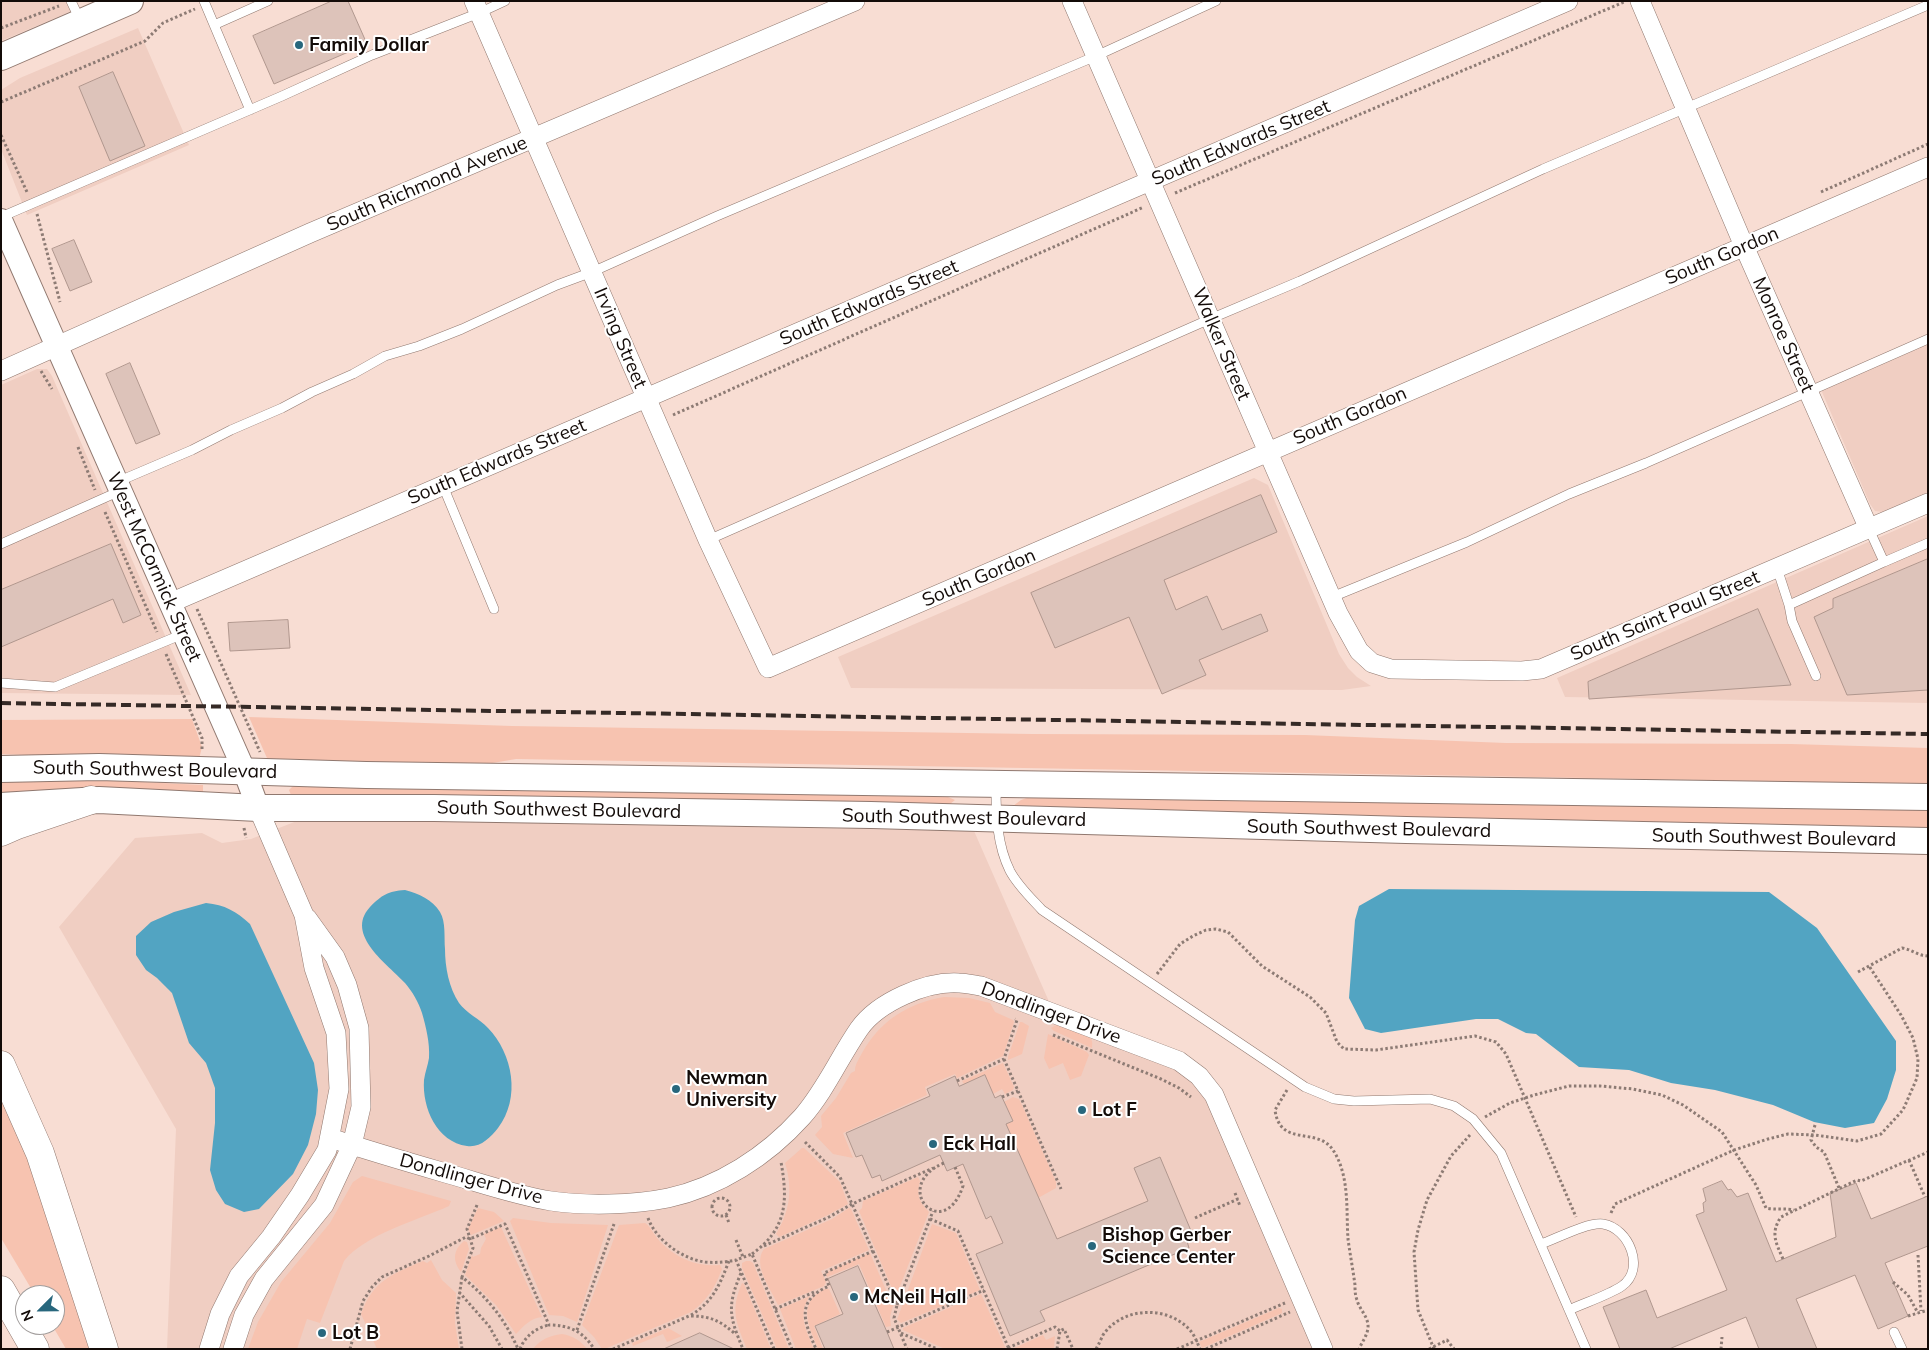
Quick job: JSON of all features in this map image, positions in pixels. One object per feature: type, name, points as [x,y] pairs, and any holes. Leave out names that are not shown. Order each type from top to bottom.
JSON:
[{"type":"highway","points":[[1,832],[17,824],[91,800]]},
{"type":"highway","points":[[1,1066],[40,1153],[104,1349]]},
{"type":"highway","points":[[1,1290],[35,1349]]},
{"type":"main road","points":[[1,57],[72,9],[130,1]]},
{"type":"main road","name":"South Southwest Boulevard","points":[[1,769],[99,767],[209,771],[244,770],[386,776],[1928,797]]},
{"type":"main road","name":"South Southwest Boulevard","points":[[1,806],[91,800],[210,804],[258,808],[444,808],[1928,841]]},
{"type":"street","name":"South Richmond Avenue","points":[[1,371],[310,233],[855,1]]},
{"type":"street","name":"Walker Street","points":[[1072,1],[1332,597],[1359,651],[1372,663],[1391,669]]},
{"type":"street","name":"South Edwards Street","points":[[170,603],[1568,1]]},
{"type":"street","name":"Monroe Street","points":[[1640,1],[1744,246],[1869,529]]},
{"type":"street","name":"Irving Street","points":[[476,7],[708,540],[768,668],[773,666]]},
{"type":"street","name":"South Gordon","points":[[773,666],[1928,167]]},
{"type":"street","name":"West McCormick Street","points":[[1,218],[244,770],[258,808],[304,915],[314,968],[336,1033],[339,1088],[328,1150],[271,1237],[239,1276],[220,1314],[209,1349]]},
{"type":"street","name":"South Saint Paul Street","points":[[1391,669],[1522,672],[1541,669],[1928,503]]},
{"type":"street","name":"West McCormick Street","points":[[233,1349],[244,1315],[264,1279],[324,1205],[352,1145],[361,1107],[358,1028],[347,985],[336,957],[304,915]]},
{"type":"street","name":"Dondlinger Drive","points":[[330,1138],[511,1192],[552,1201],[624,1203],[668,1198],[698,1189],[726,1177],[754,1159],[779,1139],[802,1117],[819,1095],[860,1028],[878,1010],[902,996],[930,986],[957,982],[981,986],[1179,1061],[1199,1076],[1214,1095],[1323,1349]]},
{"type":"lane","points":[[214,25],[268,1]]},
{"type":"lane","points":[[1,218],[250,110],[476,7],[505,1]]},
{"type":"lane","points":[[1,544],[231,430],[353,374],[385,356],[419,346],[462,329],[557,284],[592,272],[717,216],[1096,56],[1216,1]]},
{"type":"lane","points":[[204,3],[250,110]]},
{"type":"lane","points":[[708,540],[1300,281],[1543,169],[1928,5]]},
{"type":"lane","points":[[1332,597],[1467,542],[1569,494],[1646,464],[1928,339]]},
{"type":"lane","points":[[443,486],[494,609]]},
{"type":"lane","points":[[1869,529],[1884,562]]},
{"type":"lane","points":[[1789,605],[1928,543]]},
{"type":"lane","points":[[1777,568],[1792,621],[1816,676]]},
{"type":"lane","points":[[1,683],[55,687],[184,634]]},
{"type":"lane","points":[[996,784],[996,819],[1010,871],[1027,895],[1042,910],[1305,1086],[1334,1098],[1354,1101],[1430,1099],[1454,1106],[1473,1119],[1501,1153],[1586,1349]]},
{"type":"lane","points":[[1541,1244],[1590,1226],[1601,1224],[1615,1228],[1626,1238],[1633,1256],[1633,1267],[1629,1279],[1622,1286],[1570,1310]]},
{"type":"lane","points":[[1894,1332],[1902,1349]]},
{"type":"path","points":[[1,102],[146,41],[162,23],[204,3]]},
{"type":"path","points":[[1,28],[72,9]]},
{"type":"path","points":[[1151,982],[1180,944],[1206,930],[1216,929],[1228,932],[1262,966],[1310,997],[1326,1013],[1337,1042],[1344,1049],[1376,1050],[1475,1036],[1496,1042],[1506,1054],[1576,1218]]},
{"type":"path","points":[[1858,972],[1902,948],[1909,949],[1916,954],[1928,956]]},
{"type":"path","points":[[1603,1212],[1610,1213],[1615,1204],[1734,1150],[1768,1139],[1788,1134],[1857,1141],[1881,1134],[1903,1110],[1917,1078],[1918,1059],[1913,1038],[1901,1015],[1869,966]]},
{"type":"path","points":[[1010,1017],[1022,1022]]},
{"type":"path","points":[[1017,1020],[1004,1059],[1062,1189]]},
{"type":"path","points":[[1048,1032],[1161,1079],[1191,1097],[1194,1102]]},
{"type":"path","points":[[957,1081],[1004,1059]]},
{"type":"path","points":[[1292,1078],[1275,1110],[1279,1125],[1284,1131],[1324,1142],[1332,1148],[1343,1174],[1348,1240],[1357,1302],[1364,1312],[1368,1326],[1365,1339],[1359,1349]]},
{"type":"path","points":[[1485,1118],[1510,1103],[1568,1086],[1633,1089],[1662,1095],[1683,1105],[1722,1132],[1756,1185],[1766,1208],[1782,1210],[1789,1208],[1794,1210]]},
{"type":"path","points":[[1002,1097],[1018,1090]]},
{"type":"path","points":[[1478,1113],[1490,1124]]},
{"type":"path","points":[[1454,1349],[1447,1340],[1432,1348],[1418,1310],[1414,1252],[1427,1200],[1451,1156],[1478,1125]]},
{"type":"path","points":[[1815,1126],[1811,1140],[1816,1147],[1824,1152],[1839,1188]]},
{"type":"path","points":[[800,1147],[809,1137]]},
{"type":"path","points":[[804,1142],[840,1177],[897,1305]]},
{"type":"path","points":[[1783,1259],[1775,1238],[1775,1226],[1781,1217],[1857,1180],[1861,1182],[1928,1152]]},
{"type":"path","points":[[648,1220],[662,1239],[675,1250],[703,1262],[729,1262],[752,1254],[772,1235],[779,1222],[784,1208],[785,1179],[780,1163],[787,1157]]},
{"type":"path","points":[[1909,1160],[1925,1197]]},
{"type":"path","points":[[761,1247],[944,1163]]},
{"type":"path","points":[[933,1168],[922,1183],[919,1191],[921,1200],[926,1206],[933,1211],[942,1212],[950,1209],[959,1198],[964,1186],[956,1167]]},
{"type":"path","points":[[1234,1191],[1241,1208]]},
{"type":"path","points":[[1195,1218],[1255,1191]]},
{"type":"path","points":[[719,1198],[725,1198],[730,1203],[730,1209],[726,1215],[719,1216],[712,1210],[714,1201],[719,1198]]},
{"type":"path","points":[[462,1349],[457,1310],[462,1276],[473,1248],[467,1229],[477,1206]]},
{"type":"path","points":[[907,1349],[894,1318],[897,1305],[933,1211]]},
{"type":"path","points":[[726,1215],[729,1223]]},
{"type":"path","points":[[1569,1220],[1584,1216]]},
{"type":"path","points":[[930,1220],[958,1230],[1009,1348],[1055,1327],[1060,1331],[1064,1329],[1073,1349]]},
{"type":"path","points":[[470,1239],[505,1224],[549,1325]]},
{"type":"path","points":[[577,1330],[614,1224]]},
{"type":"path","points":[[350,1349],[363,1301],[372,1287],[382,1277],[429,1256],[466,1236],[470,1239]]},
{"type":"path","points":[[736,1240],[743,1257]]},
{"type":"path","points":[[775,1309],[829,1286],[824,1274],[825,1271],[872,1250]]},
{"type":"path","points":[[752,1254],[792,1349]]},
{"type":"path","points":[[1918,1254],[1919,1312]]},
{"type":"path","points":[[736,1260],[774,1349]]},
{"type":"path","points":[[613,1349],[702,1308],[717,1290],[729,1262]]},
{"type":"path","points":[[742,1273],[733,1294],[731,1306],[731,1319],[742,1349]]},
{"type":"path","points":[[462,1276],[488,1300],[500,1315],[519,1349],[534,1331],[549,1325],[577,1330],[594,1349]]},
{"type":"path","points":[[1893,1282],[1908,1295],[1919,1312]]},
{"type":"path","points":[[816,1349],[804,1317],[807,1304],[819,1290]]},
{"type":"path","points":[[886,1332],[984,1290]]},
{"type":"path","points":[[459,1292],[489,1326],[502,1349]]},
{"type":"path","points":[[1177,1349],[1282,1304],[1303,1301]]},
{"type":"path","points":[[1206,1349],[1287,1314],[1303,1301]]},
{"type":"path","points":[[1282,1304],[1290,1322]]},
{"type":"path","points":[[1908,1316],[1928,1310]]},
{"type":"path","points":[[1096,1349],[1104,1334],[1118,1321],[1135,1313],[1154,1312],[1173,1317],[1188,1328],[1197,1340],[1200,1349]]},
{"type":"path","points":[[688,1316],[712,1318],[728,1327],[737,1336]]},
{"type":"path","points":[[1057,1349],[1060,1331]]},
{"type":"path","points":[[900,1333],[937,1349]]},
{"type":"path","points":[[1721,1349],[1722,1337]]},
{"type":"shaded area","points":[[1,1],[70,1],[74,10],[1,41]]},
{"type":"shaded area","points":[[138,28],[189,145],[27,215],[1,149],[1,90],[20,78]]},
{"type":"shaded area","points":[[1928,336],[1928,492],[1883,512],[1875,511],[1870,504],[1819,385]]},
{"type":"shaded area","points":[[37,369],[47,369],[52,376],[191,695],[1,693],[1,385]]},
{"type":"shaded area","points":[[1254,478],[1268,485],[1339,654],[1348,668],[1357,677],[1371,686],[1342,690],[851,688],[838,657]]},
{"type":"shaded area","points":[[1928,516],[1928,703],[1565,697],[1557,678]]},
{"type":"shaded area","points":[[249,717],[512,726],[1032,734],[1305,735],[1506,743],[1791,744],[1928,748],[1928,784],[516,759],[475,766],[270,765]]},
{"type":"shaded area","points":[[192,719],[202,747],[199,759],[99,758],[1,754],[1,720]]},
{"type":"shaded area","points":[[18,776],[203,785],[203,794],[1,797],[1,777]]},
{"type":"shaded area","points":[[297,785],[939,793],[955,800],[939,809],[295,798],[289,790]]},
{"type":"shaded area","points":[[1032,796],[1928,810],[1928,831],[1013,806],[1021,800]]},
{"type":"shaded area","name":"Newman University","points":[[302,819],[974,831],[1058,1022],[1177,1070],[1194,1081],[1206,1097],[1315,1349],[167,1349],[176,1129],[59,927],[135,838],[202,833],[222,843],[251,839]]},
{"type":"shaded area","points":[[944,997],[969,998],[990,1003],[995,1012],[1013,1020],[1003,1056],[957,1078],[955,1074],[925,1087],[927,1095],[843,1133],[853,1158],[833,1154],[815,1135],[822,1127],[821,1116],[836,1098],[851,1073],[855,1071],[857,1062],[869,1042],[896,1015],[919,1004]]},
{"type":"shaded area","points":[[1020,1022],[1029,1026],[1022,1054],[1008,1060],[1008,1057]]},
{"type":"shaded area","points":[[1056,1025],[1085,1034],[1092,1040],[1092,1048],[1054,1031],[1051,1028]]},
{"type":"shaded area","points":[[1048,1034],[1087,1052],[1089,1055],[1081,1076],[1070,1080],[1063,1063],[1049,1069],[1044,1058]]},
{"type":"shaded area","points":[[1003,1063],[1014,1087],[1013,1090],[1005,1094],[1002,1089],[993,1094],[985,1075],[964,1084],[962,1081]]},
{"type":"shaded area","points":[[1,1086],[5,1092],[93,1349],[66,1349],[58,1335],[65,1335],[65,1285],[29,1285],[1,1238]]},
{"type":"shaded area","points":[[1013,1097],[1019,1099],[1056,1182],[1056,1188],[1038,1198],[1006,1124],[1004,1102]]},
{"type":"shaded area","points":[[802,1148],[840,1182],[848,1204],[779,1237],[776,1234],[789,1200],[789,1182],[785,1163]]},
{"type":"shaded area","points":[[362,1176],[451,1201],[449,1206],[392,1229],[364,1243],[353,1252],[344,1261],[320,1323],[307,1319],[297,1349],[248,1349],[258,1322],[281,1282],[330,1223],[353,1182]]},
{"type":"shaded area","points":[[918,1177],[920,1181],[919,1198],[929,1212],[897,1294],[894,1293],[859,1211],[862,1208],[863,1201]]},
{"type":"shaded area","points":[[478,1208],[494,1212],[504,1221],[471,1235],[468,1229]]},
{"type":"shaded area","points":[[849,1208],[869,1250],[821,1271],[826,1282],[824,1286],[778,1305],[761,1270],[761,1255],[764,1249],[832,1219]]},
{"type":"shaded area","points":[[513,1218],[551,1223],[608,1225],[577,1322],[563,1316],[549,1315],[510,1221]]},
{"type":"shaded area","points":[[645,1223],[670,1251],[693,1262],[720,1265],[722,1269],[710,1293],[691,1312],[602,1349],[594,1337],[582,1325],[619,1225]]},
{"type":"shaded area","points":[[932,1224],[956,1233],[980,1290],[901,1323],[897,1319]]},
{"type":"shaded area","points":[[501,1227],[542,1317],[531,1321],[516,1334],[496,1305],[465,1275],[472,1255],[473,1257],[480,1254],[486,1239],[484,1234]]},
{"type":"shaded area","points":[[464,1241],[467,1242],[469,1249],[461,1272],[456,1264],[455,1256],[460,1244]]},
{"type":"shaded area","points":[[870,1253],[893,1306],[890,1317],[891,1326],[886,1327],[859,1264],[827,1277],[826,1274]]},
{"type":"shaded area","points":[[431,1260],[442,1280],[456,1293],[455,1323],[459,1349],[377,1349],[361,1314],[366,1302],[385,1280],[423,1261],[427,1263]]},
{"type":"shaded area","points":[[746,1261],[753,1263],[789,1349],[777,1349],[742,1268],[742,1263]]},
{"type":"shaded area","points":[[742,1283],[771,1349],[747,1349],[737,1324],[735,1309]]},
{"type":"shaded area","points":[[825,1289],[829,1289],[840,1314],[814,1326],[823,1349],[818,1349],[807,1316],[810,1301]]},
{"type":"shaded area","points":[[981,1294],[1006,1349],[945,1349],[903,1330],[903,1328]]},
{"type":"shaded area","points":[[810,1296],[803,1316],[814,1349],[796,1349],[780,1309]]},
{"type":"shaded area","points":[[1279,1308],[1282,1309],[1282,1313],[1202,1348],[1199,1342]]},
{"type":"shaded area","points":[[668,1328],[682,1336],[667,1342],[663,1334],[633,1346],[632,1343]]},
{"type":"shaded area","points":[[562,1334],[576,1339],[587,1349],[533,1349],[546,1338]]},
{"type":"shaded area","points":[[1043,1335],[1046,1340],[1055,1336],[1054,1349],[1012,1349]]},
{"type":"water","points":[[1389,889],[1769,892],[1817,928],[1896,1041],[1896,1070],[1887,1099],[1874,1123],[1845,1128],[1814,1122],[1773,1105],[1715,1090],[1671,1083],[1629,1070],[1579,1067],[1536,1034],[1526,1033],[1498,1019],[1476,1019],[1381,1033],[1365,1029],[1349,998],[1355,920],[1359,906]]},
{"type":"water","points":[[405,890],[425,898],[437,907],[440,912],[444,925],[447,970],[453,991],[462,1007],[485,1025],[497,1039],[508,1063],[512,1090],[505,1116],[492,1135],[484,1142],[476,1145],[467,1146],[456,1143],[447,1138],[434,1122],[429,1112],[424,1091],[429,1052],[421,1009],[408,986],[380,958],[365,939],[362,928],[363,918],[370,907],[382,897],[394,891]]},
{"type":"water","points":[[206,903],[230,909],[250,924],[314,1063],[318,1090],[316,1114],[308,1145],[293,1174],[259,1209],[244,1212],[225,1204],[216,1190],[210,1170],[215,1123],[215,1088],[206,1063],[189,1043],[172,993],[146,970],[136,955],[136,936],[151,922],[174,912]]},
{"type":"building","points":[[332,1],[348,1],[367,44],[274,84],[253,36]]},
{"type":"building","points":[[113,72],[145,146],[110,161],[79,87]]},
{"type":"building","points":[[74,240],[92,282],[70,291],[52,249]]},
{"type":"building","points":[[130,363],[160,434],[136,444],[106,374]]},
{"type":"building","points":[[1261,495],[1277,532],[1164,580],[1176,610],[1207,596],[1222,630],[1261,614],[1268,631],[1199,660],[1206,675],[1162,694],[1129,617],[1055,648],[1031,593]]},
{"type":"building","points":[[111,544],[141,615],[123,623],[113,599],[1,647],[1,590]]},
{"type":"building","points":[[1928,559],[1928,690],[1847,695],[1814,617],[1833,608],[1833,599]]},
{"type":"building","points":[[1758,609],[1791,685],[1589,699],[1588,682]]},
{"type":"building","points":[[288,620],[290,648],[230,651],[228,623]]},
{"type":"building","points":[[985,1075],[995,1098],[1001,1095],[1013,1121],[1006,1124],[1057,1239],[1148,1201],[1134,1168],[1160,1157],[1194,1238],[1187,1241],[1189,1248],[1040,1311],[1045,1321],[1010,1336],[976,1254],[1003,1243],[991,1216],[986,1219],[963,1164],[947,1171],[940,1155],[882,1181],[880,1175],[872,1178],[862,1155],[856,1157],[846,1133],[930,1096],[927,1089],[955,1076],[959,1086]]},
{"type":"building","points":[[1722,1181],[1728,1190],[1731,1189],[1737,1197],[1748,1193],[1776,1262],[1836,1237],[1830,1193],[1856,1183],[1871,1219],[1928,1196],[1928,1246],[1885,1263],[1908,1316],[1878,1329],[1855,1275],[1796,1299],[1817,1349],[1759,1349],[1746,1317],[1669,1349],[1620,1349],[1603,1307],[1646,1290],[1657,1318],[1727,1290],[1696,1215],[1704,1212],[1703,1203],[1706,1201],[1703,1189]]},
{"type":"building","name":"McNeil Hall","points":[[858,1266],[894,1349],[825,1349],[815,1326],[843,1314],[828,1279]]},
{"type":"building","points":[[700,1333],[734,1349],[664,1349]]},
{"type":"railway","points":[[1,703],[1928,734]]},
{"type":"place","name":"Family Dollar","points":[[299,45]]},
{"type":"place","name":"Newman University","points":[[676,1089]]},
{"type":"place","name":"Lot F","points":[[1082,1110]]},
{"type":"place","name":"Eck Hall","points":[[933,1144]]},
{"type":"place","name":"Bishop Gerber Science Center","points":[[1092,1246]]},
{"type":"place","name":"McNeil Hall","points":[[854,1297]]},
{"type":"place","name":"Lot B","points":[[322,1333]]}]
